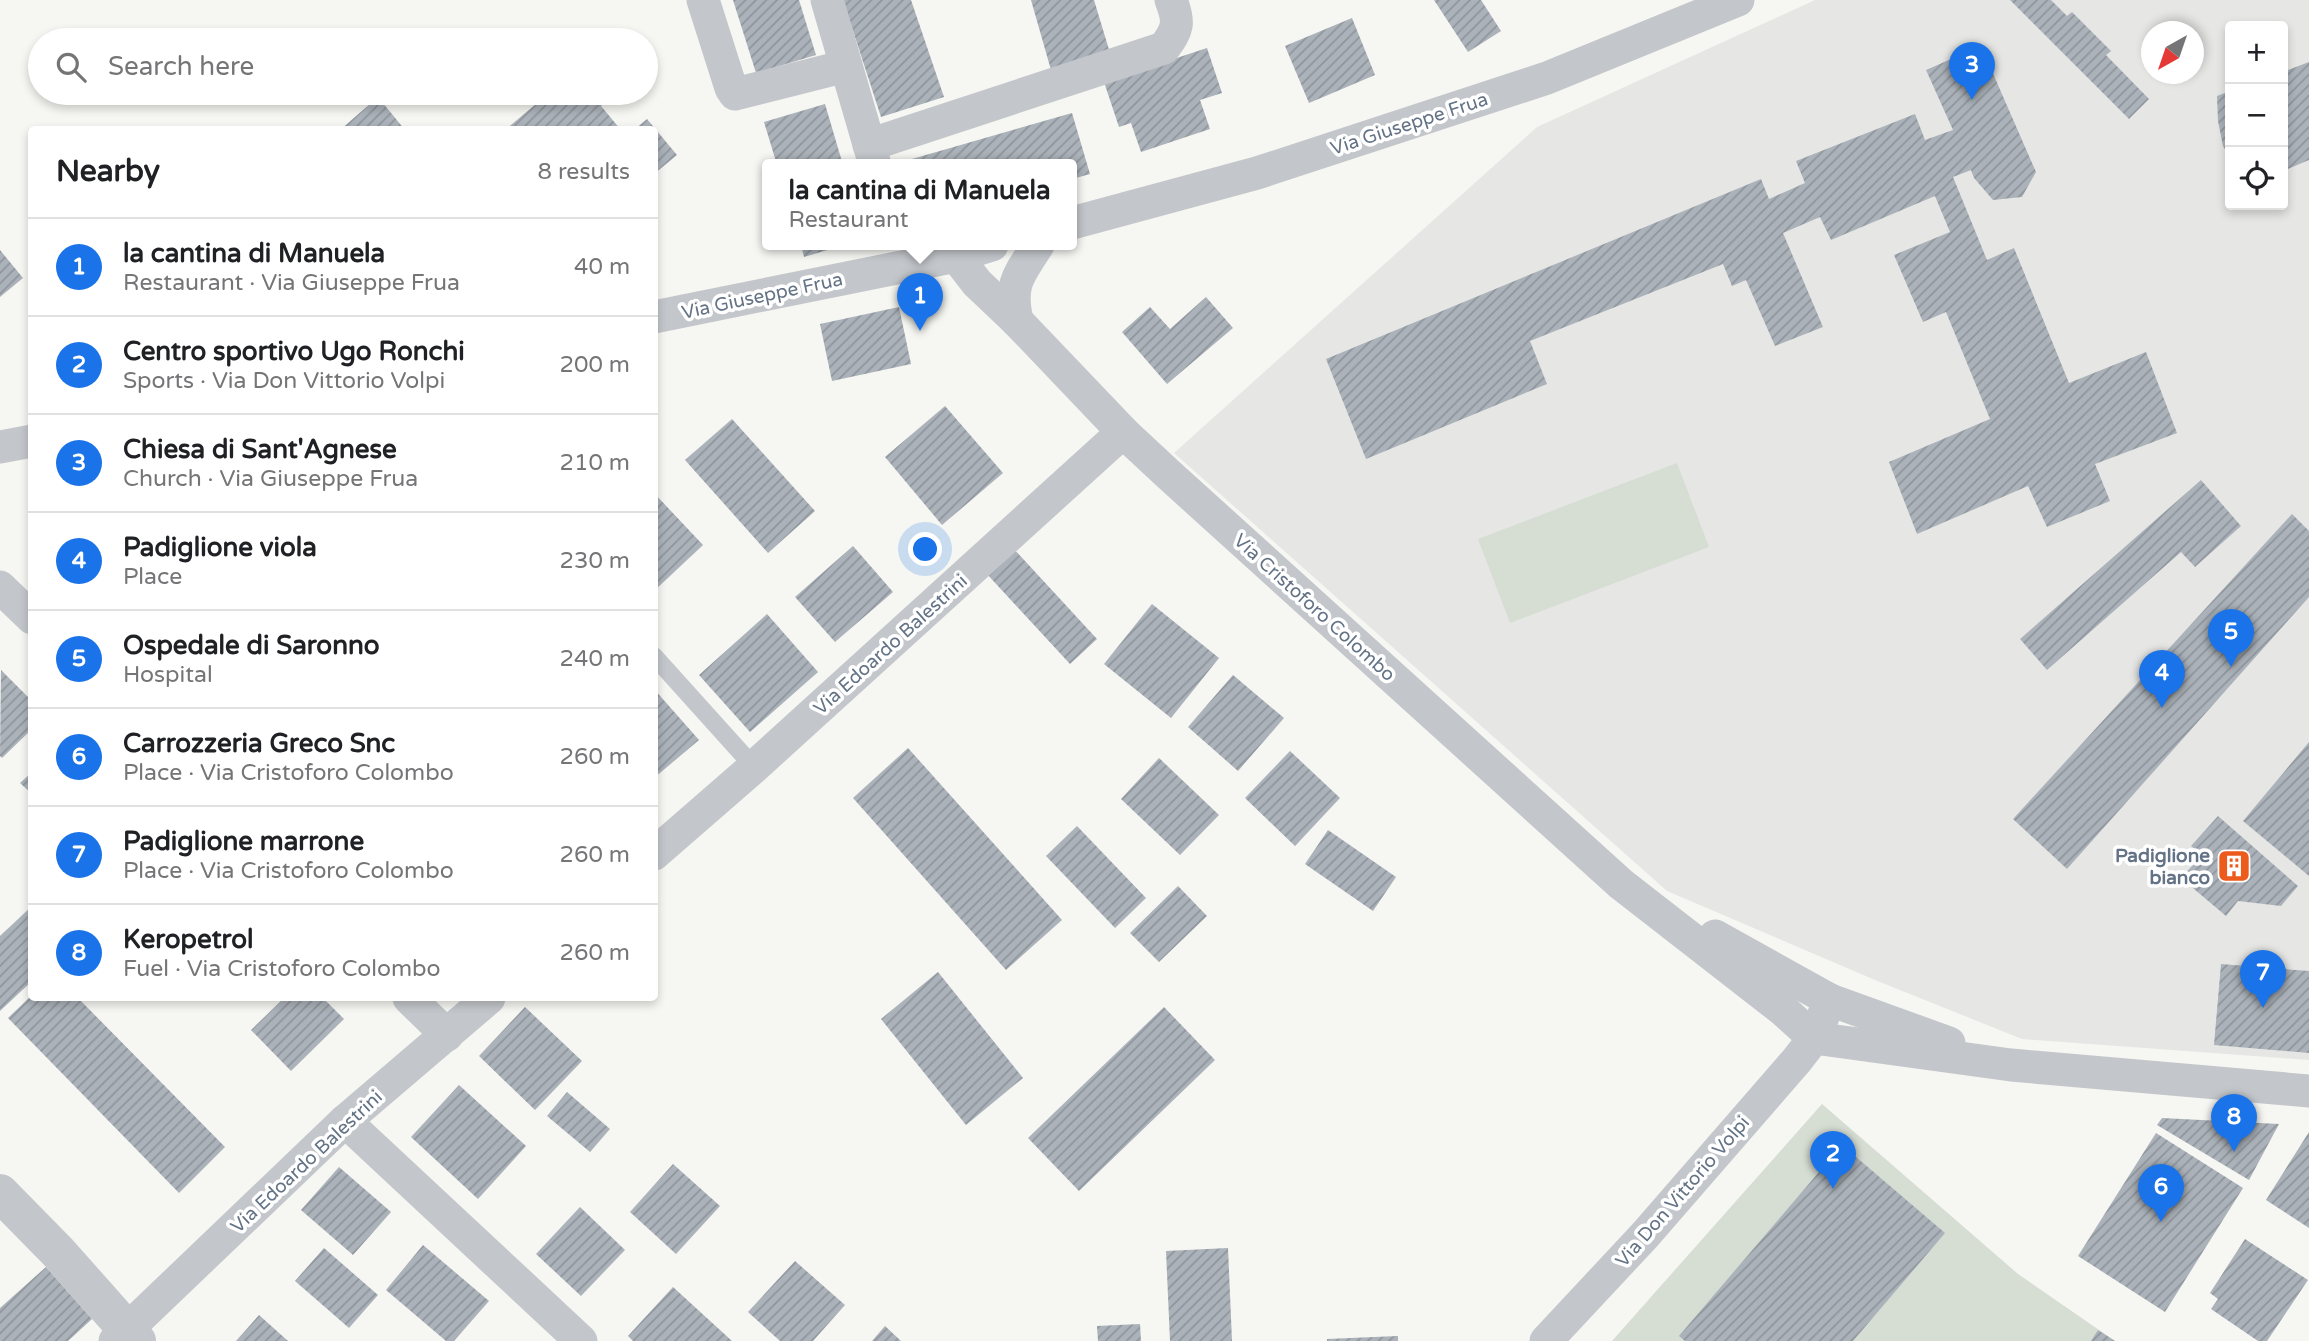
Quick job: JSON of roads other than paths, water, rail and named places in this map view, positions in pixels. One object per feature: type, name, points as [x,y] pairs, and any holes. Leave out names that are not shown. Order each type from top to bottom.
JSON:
[{"type":"street","points":[[703,0],[735,94],[846,66]]},
{"type":"street","points":[[827,0],[872,155],[1164,48],[1174,34],[1178,19],[1171,0]]},
{"type":"street","name":"Via Giuseppe Frua","points":[[1077,222],[1257,173],[1547,78],[1738,0]]},
{"type":"street","name":"Via Giuseppe Frua","points":[[658,316],[902,256],[956,256],[976,250]]},
{"type":"street","points":[[1017,321],[1012,299],[1015,285],[1035,250]]},
{"type":"street","name":"Via Cristoforo Colombo","points":[[956,256],[977,283],[1123,432],[1621,884],[1783,1010],[1814,1038],[2011,1066],[2309,1091]]},
{"type":"street","name":"Via Edoardo Balestrini","points":[[658,851],[754,767],[1123,432]]},
{"type":"street","points":[[0,447],[28,442]]},
{"type":"street","points":[[0,587],[28,614]]},
{"type":"street","name":"Via Cristoforo Colombo","points":[[1621,884],[1830,1000],[2011,1066]]},
{"type":"street","points":[[1814,1038],[1830,1000]]},
{"type":"street","points":[[412,1001],[447,1035]]},
{"type":"street","name":"Via Edoardo Balestrini","points":[[127,1337],[345,1121],[486,1001]]},
{"type":"street","name":"Via Don Vittorio Volpi","points":[[1546,1341],[1645,1235],[1814,1038]]},
{"type":"street","points":[[345,1121],[581,1341]]},
{"type":"street","points":[[0,1192],[58,1252],[127,1337]]},
{"type":"lane","points":[[658,660],[754,767]]},
{"type":"place","name":"Chiesa di Sant'Agnese","points":[[1972,100]]},
{"type":"place","name":"la cantina di Manuela","points":[[920,331]]},
{"type":"place","name":"Ospedale di Saronno","points":[[2231,667]]},
{"type":"place","name":"Padiglione viola","points":[[2162,708]]},
{"type":"place","name":"Padiglione bianco","points":[[2234,866]]},
{"type":"place","name":"Padiglione marrone","points":[[2263,1008]]},
{"type":"place","name":"Keropetrol","points":[[2234,1152]]},
{"type":"place","name":"Centro sportivo Ugo Ronchi","points":[[1833,1189]]},
{"type":"place","name":"Carrozzeria Greco Snc","points":[[2161,1222]]}]
